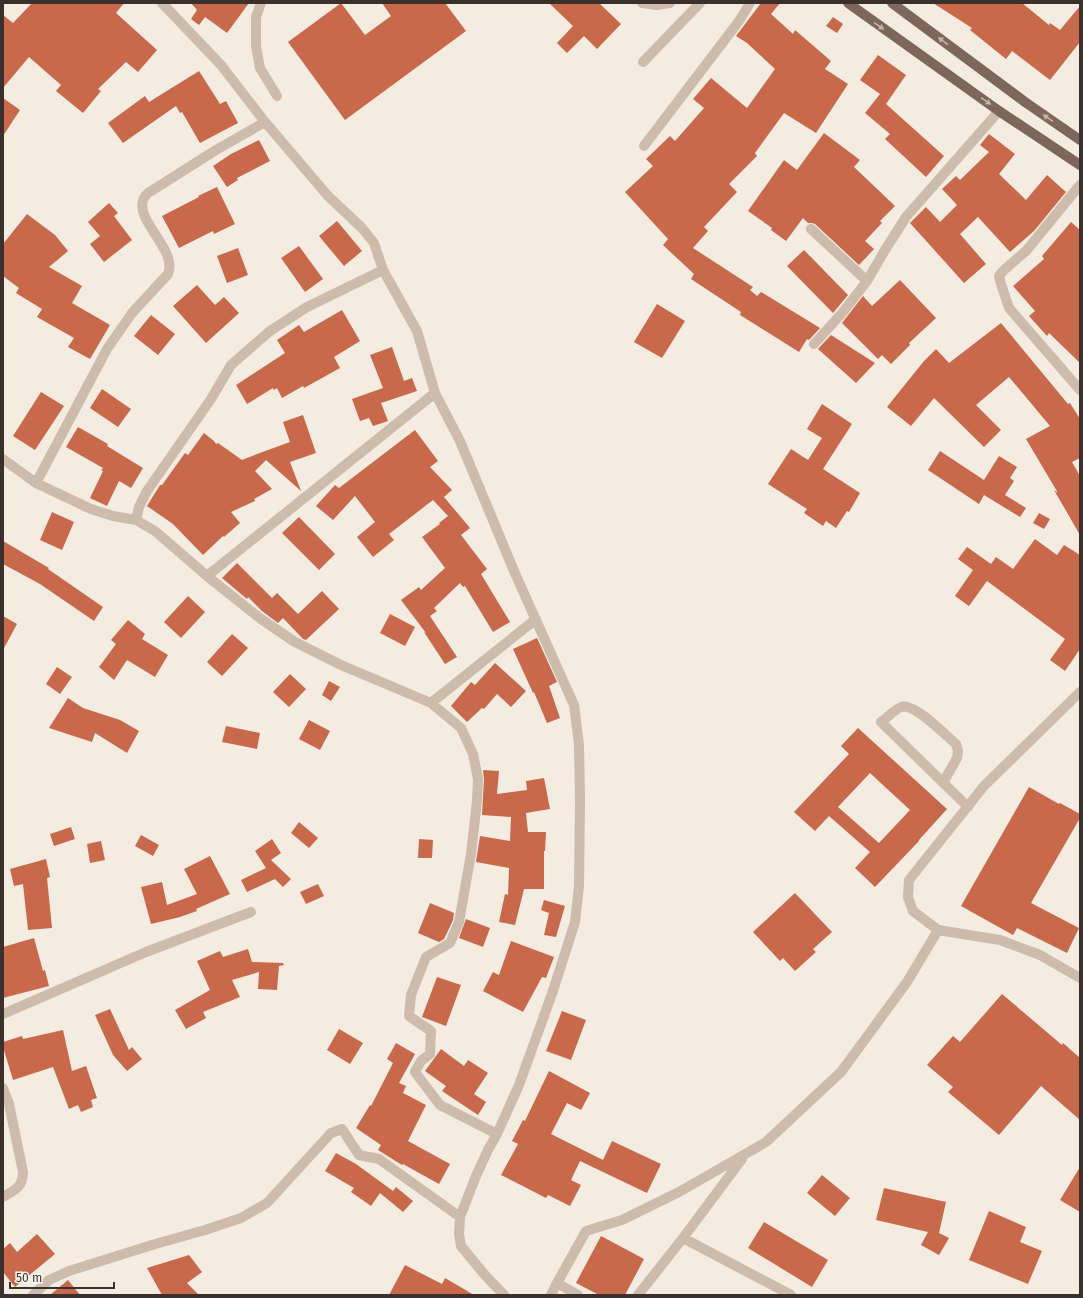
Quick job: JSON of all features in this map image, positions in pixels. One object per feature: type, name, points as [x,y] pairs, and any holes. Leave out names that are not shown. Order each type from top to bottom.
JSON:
[{"type":"main road","points":[[848,3],[999,111],[1080,165]]},
{"type":"main road","points":[[892,3],[1025,102],[1080,140]]},
{"type":"street","points":[[162,3],[221,65],[265,122],[328,196],[362,228],[374,243],[383,270],[417,331],[435,393],[460,441],[514,571],[574,705],[579,753],[578,886],[575,922],[567,950],[519,1085],[476,1176],[460,1217],[459,1234],[461,1246],[504,1295]]},
{"type":"street","points":[[262,3],[256,17],[256,46],[260,68],[277,96]]},
{"type":"street","points":[[642,3],[657,5],[670,3]]},
{"type":"street","points":[[644,62],[700,3]]},
{"type":"street","points":[[644,146],[739,21],[750,3]]},
{"type":"street","points":[[814,344],[867,281],[906,217],[999,111]]},
{"type":"street","points":[[36,483],[107,350],[132,313],[164,278],[170,269],[170,261],[143,211],[142,201],[148,193],[216,150],[265,122]]},
{"type":"street","points":[[1080,185],[1026,251],[999,276],[1009,308],[1080,390]]},
{"type":"street","points":[[811,229],[867,281]]},
{"type":"street","points":[[136,520],[139,507],[147,491],[208,405],[231,365],[270,331],[306,307],[383,270]]},
{"type":"street","points":[[207,576],[435,393]]},
{"type":"street","points":[[3,459],[36,483],[91,509],[113,516],[136,520],[155,531],[207,576],[261,619],[295,642],[341,665],[431,703],[461,728],[473,754],[478,779],[471,854],[459,922],[450,943],[426,957],[411,995],[409,1016],[431,1031],[430,1054],[421,1061],[415,1072],[440,1105],[497,1134]]},
{"type":"street","points":[[431,703],[536,619]]},
{"type":"street","points":[[1080,692],[984,786],[909,880],[908,897],[913,911],[938,930],[1000,940],[1040,955],[1080,978]]},
{"type":"street","points":[[943,783],[957,758],[958,751],[956,744],[918,711],[909,707],[901,707],[881,722],[943,783],[968,807]]},
{"type":"street","points":[[3,1014],[146,952],[251,912]]},
{"type":"street","points":[[551,1295],[586,1231],[622,1220],[680,1192],[744,1156],[766,1142],[841,1072],[907,982],[938,930]]},
{"type":"street","points":[[3,1088],[9,1104],[23,1172],[23,1180],[18,1188],[3,1197]]},
{"type":"street","points":[[34,1295],[49,1280],[69,1271],[241,1218],[267,1203],[331,1133],[342,1129],[359,1155],[379,1159],[460,1217]]},
{"type":"street","points":[[638,1295],[683,1238],[744,1156]]},
{"type":"street","points":[[683,1238],[791,1295]]},
{"type":"street","points":[[557,1283],[578,1295]]},
{"type":"building","points":[[32,3],[124,3],[116,13],[157,50],[138,72],[126,62],[98,89],[101,91],[83,113],[56,91],[61,85],[29,57],[3,88],[3,15],[13,23]]},
{"type":"building","points":[[191,3],[249,3],[227,33],[205,17],[199,25],[191,19],[197,10]]},
{"type":"building","points":[[341,3],[365,35],[391,16],[382,3],[445,3],[466,31],[345,120],[288,42]]},
{"type":"building","points":[[549,3],[599,3],[621,24],[597,49],[584,36],[567,53],[557,43],[573,26]]},
{"type":"building","points":[[761,3],[780,3],[771,14],[793,34],[795,30],[831,61],[825,69],[848,84],[816,133],[784,113],[755,153],[757,156],[729,184],[737,192],[704,227],[708,231],[693,248],[753,287],[750,290],[757,296],[761,292],[820,328],[809,340],[807,339],[799,352],[740,315],[741,312],[691,279],[694,274],[663,245],[668,239],[625,192],[653,166],[646,159],[670,136],[675,141],[704,108],[693,99],[711,78],[747,108],[775,69],[747,43],[736,36]]},
{"type":"building","points":[[933,3],[1022,3],[1049,25],[1050,23],[1060,30],[1080,6],[1080,42],[1050,80],[1012,51],[1006,59],[970,30],[972,28]]},
{"type":"building","points":[[833,17],[843,24],[837,33],[826,26]]},
{"type":"building","points":[[878,55],[906,75],[886,104],[944,156],[926,177],[885,139],[890,134],[865,113],[880,94],[860,80]]},
{"type":"building","points":[[199,71],[220,104],[226,101],[238,123],[200,143],[182,112],[180,113],[176,106],[123,143],[108,123],[145,96],[149,102]]},
{"type":"building","points":[[3,98],[20,110],[3,136]]},
{"type":"building","points":[[824,133],[860,160],[854,167],[895,206],[880,221],[882,223],[865,241],[874,249],[859,265],[815,224],[808,223],[803,218],[786,241],[771,230],[772,228],[748,211],[784,160],[797,170]]},
{"type":"building","points":[[989,134],[1015,154],[999,174],[1026,200],[1047,175],[1066,192],[1034,231],[1010,252],[978,217],[960,234],[986,264],[964,283],[910,223],[926,207],[940,222],[957,205],[942,189],[956,176],[960,180],[989,152],[980,145]]},
{"type":"building","points":[[259,140],[270,161],[237,178],[238,180],[227,187],[213,166],[231,154]]},
{"type":"building","points":[[217,187],[235,224],[214,234],[213,231],[179,248],[162,216]]},
{"type":"building","points":[[109,203],[118,213],[114,216],[132,240],[104,262],[90,244],[100,236],[88,222]]},
{"type":"building","points":[[27,214],[55,235],[68,251],[49,267],[82,286],[72,303],[110,325],[90,359],[68,347],[74,338],[37,317],[42,309],[16,293],[19,288],[3,276],[3,244]]},
{"type":"building","points":[[337,221],[362,251],[344,266],[319,236]]},
{"type":"building","points":[[1071,222],[1080,230],[1080,363],[1049,333],[1047,336],[1029,316],[1035,311],[1013,286],[1044,259],[1042,256]]},
{"type":"building","points":[[299,246],[323,279],[305,292],[281,258]]},
{"type":"building","points":[[238,248],[248,275],[227,283],[217,256]]},
{"type":"building","points":[[804,250],[848,295],[833,313],[787,266]]},
{"type":"building","points":[[900,280],[936,318],[909,343],[910,345],[891,364],[882,355],[878,359],[842,323],[863,296],[872,306]]},
{"type":"building","points":[[197,285],[215,305],[224,297],[239,313],[206,343],[173,306]]},
{"type":"building","points":[[657,304],[685,321],[662,358],[634,342]]},
{"type":"building","points":[[342,310],[360,341],[334,357],[340,368],[304,388],[303,386],[282,398],[277,388],[274,390],[273,388],[247,404],[236,385],[285,353],[277,340],[299,325],[304,332]]},
{"type":"building","points":[[151,315],[175,334],[158,355],[134,336]]},
{"type":"building","points":[[1001,323],[1068,404],[1070,403],[1080,419],[1080,458],[1072,462],[1080,476],[1080,535],[1054,490],[1058,493],[1026,439],[1050,426],[1009,377],[976,405],[1001,430],[984,447],[934,398],[911,426],[887,407],[924,361],[936,349],[949,363]]},
{"type":"building","points":[[831,335],[875,363],[856,383],[818,349]]},
{"type":"building","points":[[392,347],[404,381],[412,378],[417,391],[381,403],[388,421],[373,426],[369,418],[360,421],[352,399],[383,388],[370,355]]},
{"type":"building","points":[[102,389],[131,409],[118,427],[90,408]]},
{"type":"building","points":[[41,392],[64,406],[35,450],[13,436]]},
{"type":"building","points":[[822,404],[852,424],[823,469],[860,493],[849,512],[847,511],[836,528],[826,521],[823,526],[804,513],[807,509],[768,484],[791,449],[808,460],[822,438],[807,429]]},
{"type":"building","points":[[303,415],[316,453],[290,462],[301,491],[266,460],[255,471],[272,489],[254,499],[255,501],[231,512],[240,523],[224,537],[223,536],[203,555],[173,524],[147,506],[160,485],[162,485],[185,453],[188,455],[204,433],[216,444],[218,443],[242,460],[290,442],[283,422]]},
{"type":"building","points":[[78,427],[108,444],[107,446],[143,468],[131,488],[119,481],[107,506],[90,498],[103,468],[66,447]]},
{"type":"building","points":[[415,430],[438,461],[430,467],[452,490],[444,497],[470,528],[461,535],[487,569],[481,574],[510,622],[493,632],[465,586],[463,587],[460,583],[434,608],[437,611],[430,616],[457,657],[445,664],[424,632],[426,633],[401,600],[419,587],[421,590],[445,568],[422,537],[448,516],[433,500],[389,534],[394,540],[373,557],[357,537],[375,522],[355,496],[333,520],[316,506],[335,485],[339,488]]},
{"type":"building","points":[[940,451],[984,480],[999,456],[1017,467],[1010,478],[1014,481],[1005,495],[1026,508],[1020,517],[984,495],[979,504],[928,470]]},
{"type":"building","points":[[52,512],[74,522],[62,550],[40,540]]},
{"type":"building","points":[[1039,513],[1050,519],[1044,529],[1033,523]]},
{"type":"building","points":[[299,517],[335,554],[319,570],[282,533]]},
{"type":"building","points":[[1035,539],[1057,555],[1064,545],[1080,555],[1080,649],[1065,671],[1050,660],[1065,639],[987,581],[969,606],[955,596],[973,570],[958,559],[967,547],[991,564],[996,557],[1013,569]]},
{"type":"building","points":[[3,541],[49,568],[48,569],[103,607],[94,621],[40,584],[3,564]]},
{"type":"building","points":[[237,563],[272,598],[277,593],[298,614],[322,591],[339,609],[306,640],[303,639],[283,618],[278,623],[262,611],[248,597],[247,599],[222,578]]},
{"type":"building","points":[[188,596],[205,612],[181,638],[164,622]]},
{"type":"building","points":[[390,614],[415,627],[405,646],[380,633]]},
{"type":"building","points":[[3,616],[17,624],[3,650]]},
{"type":"building","points":[[128,620],[145,634],[142,639],[168,655],[155,677],[127,660],[114,680],[99,667],[116,644],[111,640]]},
{"type":"building","points":[[232,634],[248,648],[222,676],[207,662]]},
{"type":"building","points":[[537,638],[557,682],[549,686],[560,718],[547,723],[513,649]]},
{"type":"building","points":[[495,663],[526,691],[511,707],[497,694],[484,709],[482,708],[467,722],[451,706],[471,682],[475,685]]},
{"type":"building","points":[[57,667],[72,677],[60,694],[46,684]]},
{"type":"building","points":[[290,674],[306,689],[289,707],[273,692]]},
{"type":"building","points":[[329,681],[340,687],[331,701],[322,695]]},
{"type":"building","points":[[68,698],[83,708],[120,720],[139,731],[127,753],[95,733],[92,742],[49,728]]},
{"type":"building","points":[[309,720],[330,731],[320,750],[299,739]]},
{"type":"building","points":[[226,726],[260,733],[257,749],[222,742]]},
{"type":"building","points":[[858,728],[947,809],[875,887],[855,868],[870,852],[829,816],[815,831],[794,812],[849,754],[841,746]],"holes":[[[870,773],[910,810],[879,843],[838,807]]]},
{"type":"building","points":[[483,770],[499,771],[497,794],[527,790],[526,781],[544,778],[550,809],[526,813],[528,832],[546,832],[544,851],[544,889],[524,889],[515,925],[499,922],[505,894],[508,895],[509,868],[476,862],[480,836],[510,841],[511,817],[482,815]]},
{"type":"building","points":[[1029,787],[1080,814],[1080,818],[1031,903],[1079,928],[1067,953],[1017,928],[1013,935],[961,906]]},
{"type":"building","points":[[299,822],[318,838],[309,848],[291,833]]},
{"type":"building","points":[[71,827],[75,839],[54,846],[50,834]]},
{"type":"building","points":[[141,835],[159,845],[153,856],[135,846]]},
{"type":"building","points":[[272,839],[281,853],[271,860],[291,879],[283,887],[275,879],[247,892],[241,880],[266,868],[255,851]]},
{"type":"building","points":[[419,839],[433,840],[432,858],[418,858]]},
{"type":"building","points":[[101,841],[105,860],[90,863],[87,844]]},
{"type":"building","points":[[210,856],[230,894],[196,909],[197,911],[151,924],[141,887],[162,882],[167,905],[197,894],[184,869]]},
{"type":"building","points":[[46,859],[50,877],[47,878],[52,928],[28,930],[23,884],[14,886],[10,869]]},
{"type":"building","points":[[318,884],[324,896],[306,904],[300,892]]},
{"type":"building","points":[[795,893],[832,932],[813,949],[816,952],[795,971],[783,958],[780,961],[753,932]]},
{"type":"building","points":[[544,900],[565,906],[556,937],[544,935],[549,913],[541,910]]},
{"type":"building","points":[[430,903],[454,913],[453,920],[444,939],[439,942],[418,933]]},
{"type":"building","points":[[466,919],[490,928],[483,947],[459,938]]},
{"type":"building","points":[[34,938],[43,971],[45,970],[49,986],[3,998],[3,947]]},
{"type":"building","points":[[511,941],[554,957],[546,978],[542,977],[523,1012],[483,991],[493,972],[499,975]]},
{"type":"building","points":[[248,949],[252,962],[283,963],[284,965],[279,966],[277,990],[258,989],[259,972],[232,980],[240,997],[203,1012],[206,1018],[186,1029],[175,1010],[210,990],[197,961],[220,951],[223,957]]},
{"type":"building","points":[[437,977],[461,985],[446,1026],[422,1017]]},
{"type":"building","points":[[1002,994],[1062,1045],[1063,1043],[1080,1058],[1080,1120],[1041,1086],[999,1135],[948,1092],[953,1087],[927,1065],[953,1036],[960,1042]]},
{"type":"building","points":[[110,1009],[129,1050],[132,1047],[142,1059],[127,1071],[113,1055],[95,1015]]},
{"type":"building","points":[[562,1011],[586,1020],[571,1060],[546,1051]]},
{"type":"building","points":[[339,1029],[363,1043],[350,1064],[327,1050]]},
{"type":"building","points":[[63,1030],[72,1071],[86,1066],[97,1098],[91,1100],[93,1107],[81,1112],[78,1105],[69,1109],[53,1067],[13,1080],[3,1047],[3,1042],[22,1036],[23,1039]]},
{"type":"building","points":[[396,1043],[415,1054],[399,1083],[406,1086],[403,1093],[426,1105],[408,1141],[450,1164],[439,1184],[403,1164],[402,1165],[378,1150],[381,1145],[356,1128],[370,1105],[371,1106],[393,1063],[387,1059]]},
{"type":"building","points":[[441,1049],[464,1066],[468,1060],[488,1073],[474,1094],[486,1102],[478,1115],[442,1091],[446,1086],[425,1071]]},
{"type":"building","points":[[549,1071],[590,1093],[581,1110],[567,1103],[551,1134],[603,1160],[612,1141],[661,1164],[647,1193],[580,1161],[571,1180],[581,1185],[570,1206],[548,1195],[546,1198],[501,1175],[518,1144],[512,1141],[523,1120],[525,1121]]},
{"type":"building","points":[[336,1153],[356,1164],[393,1191],[396,1187],[413,1201],[403,1212],[380,1193],[371,1206],[351,1192],[354,1188],[325,1171]]},
{"type":"building","points":[[1080,1167],[1080,1212],[1060,1200]]},
{"type":"building","points":[[822,1175],[850,1198],[835,1216],[807,1193]]},
{"type":"building","points":[[884,1188],[946,1202],[939,1233],[949,1238],[939,1255],[921,1245],[928,1232],[876,1220]]},
{"type":"building","points":[[989,1211],[1026,1227],[1020,1242],[1042,1251],[1028,1284],[969,1260]]},
{"type":"building","points":[[764,1222],[828,1260],[812,1287],[748,1248]]},
{"type":"building","points":[[37,1234],[55,1254],[15,1287],[3,1272],[3,1249],[10,1243],[17,1252]]},
{"type":"building","points":[[601,1236],[644,1259],[625,1295],[599,1295],[576,1283]]},
{"type":"building","points":[[189,1255],[202,1272],[187,1283],[199,1295],[162,1295],[147,1268]]},
{"type":"building","points":[[405,1265],[442,1284],[445,1278],[474,1295],[389,1295]]},
{"type":"building","points":[[68,1280],[80,1295],[50,1295]]}]
